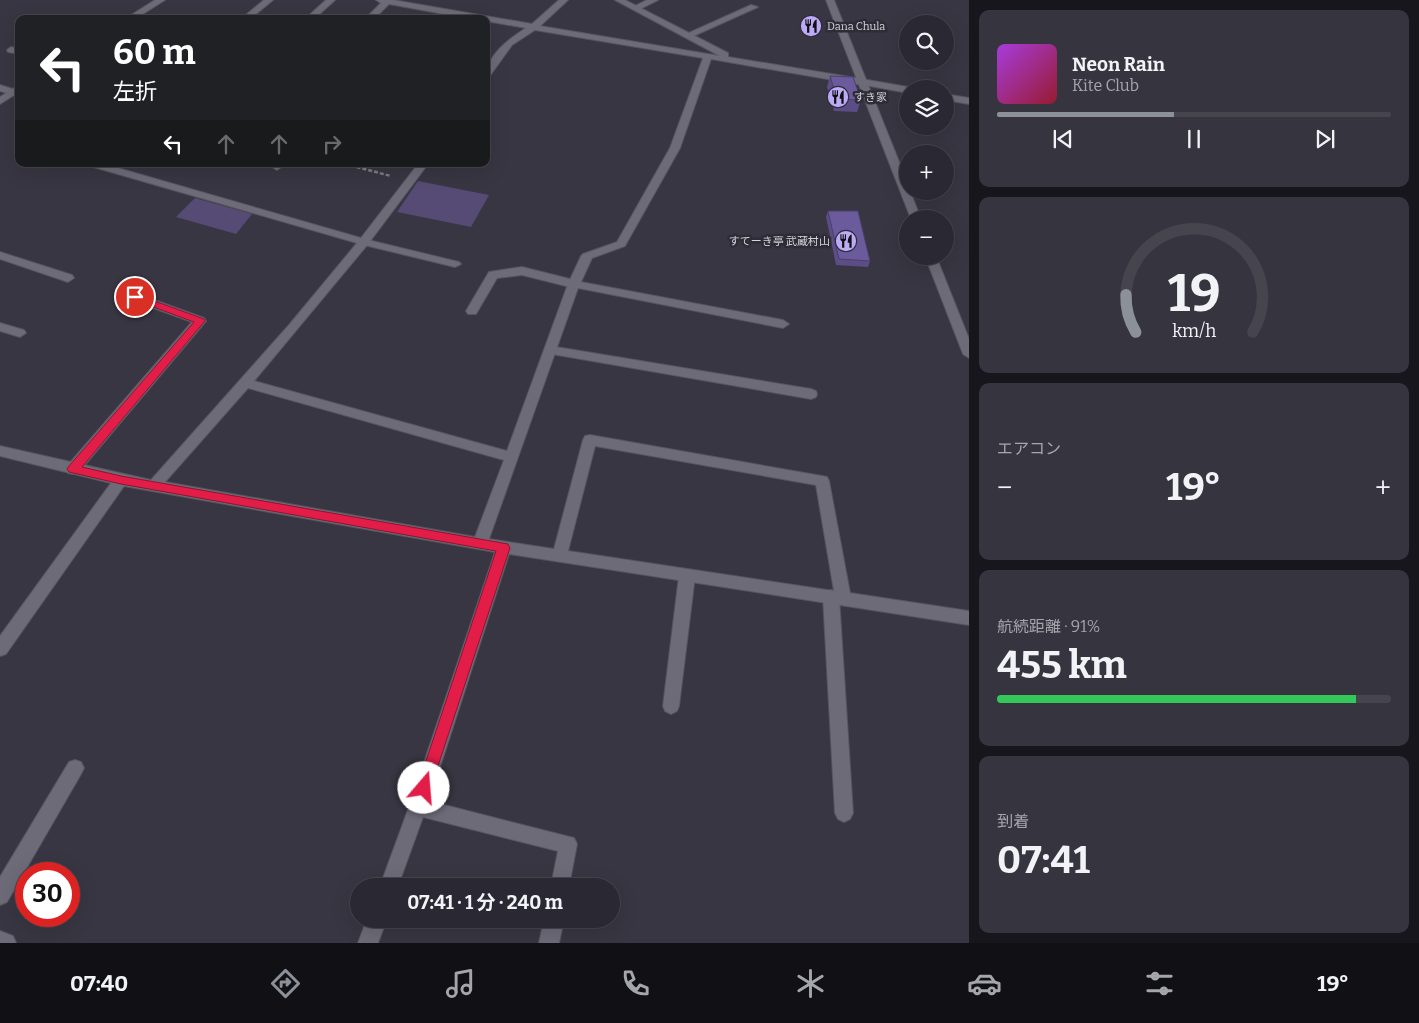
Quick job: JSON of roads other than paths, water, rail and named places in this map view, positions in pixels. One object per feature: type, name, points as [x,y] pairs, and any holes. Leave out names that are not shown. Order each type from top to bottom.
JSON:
[{"type":"street","points":[[136,15],[161,0]]},
{"type":"street","points":[[250,15],[269,0]]},
{"type":"street","points":[[314,15],[331,0]]},
{"type":"street","points":[[490,69],[509,43],[534,27],[564,0]]},
{"type":"street","points":[[619,0],[739,62]]},
{"type":"street","points":[[635,8],[654,0]]},
{"type":"street","points":[[830,0],[912,210]]},
{"type":"street","points":[[372,15],[384,1],[463,15]]},
{"type":"street","points":[[686,36],[754,7]]},
{"type":"street","points":[[490,20],[899,88]]},
{"type":"street","points":[[480,544],[574,284],[587,256],[621,244],[675,148],[708,57]]},
{"type":"street","points":[[0,88],[15,90]]},
{"type":"street","points":[[0,101],[15,91]]},
{"type":"street","points":[[954,99],[969,102]]},
{"type":"street","points":[[104,167],[364,242],[455,264]]},
{"type":"street","points":[[155,485],[245,383],[364,242],[421,167]]},
{"type":"street","points":[[0,255],[68,278]]},
{"type":"street","points":[[934,265],[969,354]]},
{"type":"street","points":[[472,311],[493,275],[522,271],[574,284],[783,324]]},
{"type":"street","points":[[73,469],[200,321],[135,297]]},
{"type":"street","points":[[0,327],[20,334]]},
{"type":"street","points":[[550,350],[811,394]]},
{"type":"street","points":[[245,383],[512,457]]},
{"type":"street","points":[[560,556],[590,440],[822,481],[837,598],[844,814]]},
{"type":"street","points":[[0,452],[121,480],[480,544],[969,618]]},
{"type":"street","points":[[0,649],[121,480]]},
{"type":"street","points":[[391,878],[418,807],[504,548]]},
{"type":"street","points":[[671,706],[687,576]]},
{"type":"street","points":[[0,895],[75,768]]},
{"type":"street","points":[[418,807],[568,844],[562,878]]},
{"type":"street","points":[[368,943],[374,928]]},
{"type":"street","points":[[549,943],[552,928]]},
{"type":"street","points":[[0,941],[6,943]]},
{"type":"place","name":"Dana Chula","points":[[811,26]]},
{"type":"place","name":"すき家","points":[[838,97]]},
{"type":"place","name":"すてーき亭 武蔵村山","points":[[846,241]]}]
